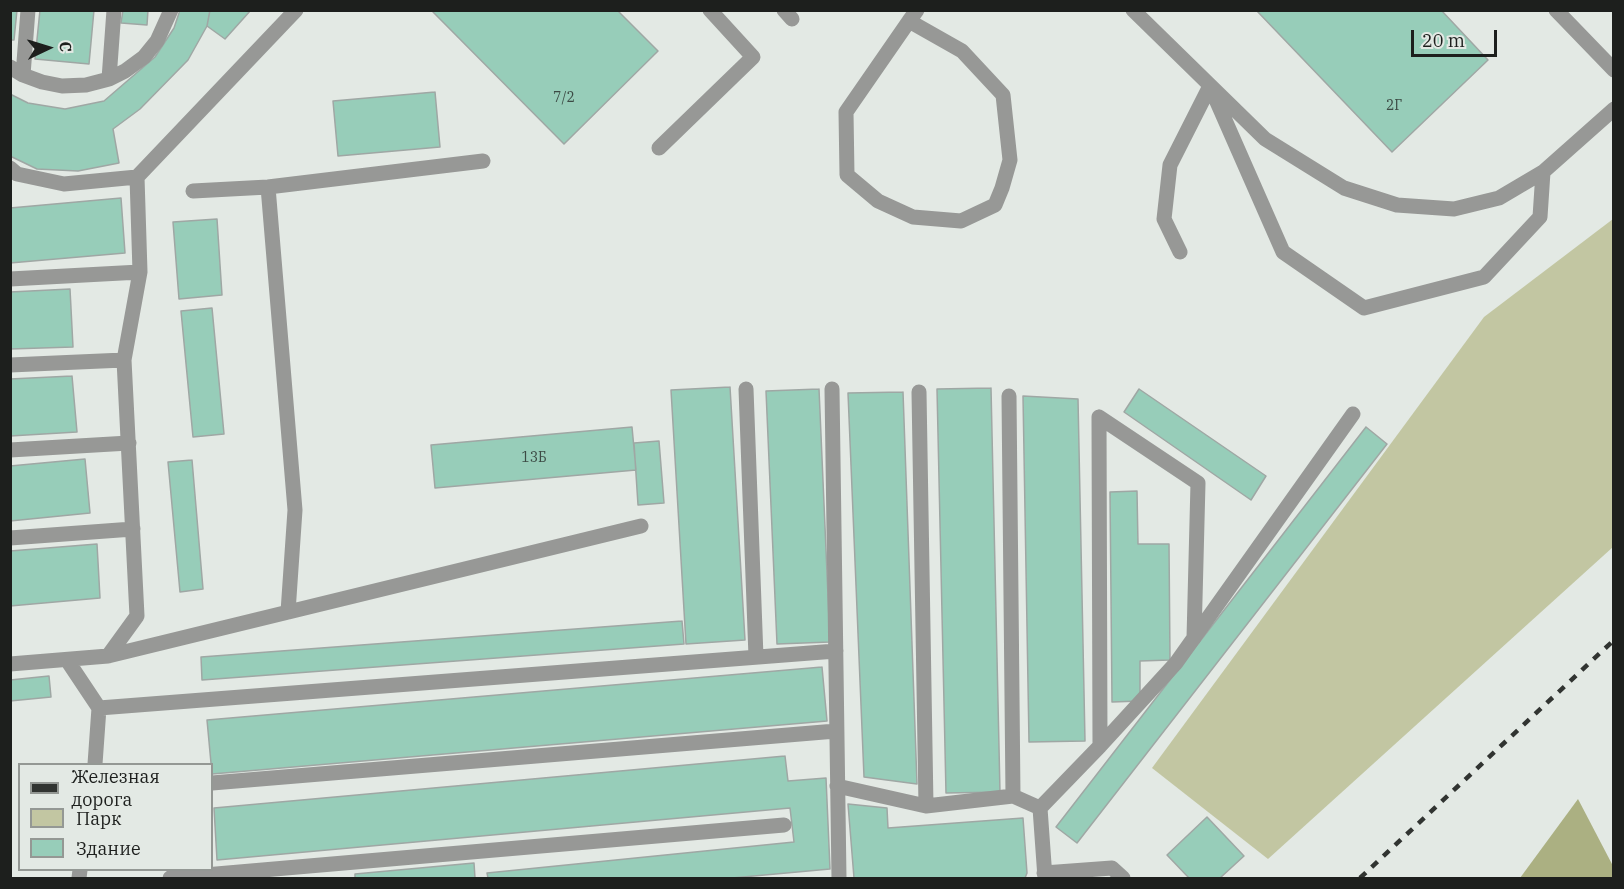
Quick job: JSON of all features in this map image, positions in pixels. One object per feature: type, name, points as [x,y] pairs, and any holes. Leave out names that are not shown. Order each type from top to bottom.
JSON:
[{"type":"lane","points":[[28,10],[17,71],[42,82],[62,86],[86,85],[109,79],[125,71],[144,57],[157,41],[171,10]]},
{"type":"lane","points":[[109,79],[114,10]]},
{"type":"lane","points":[[13,174],[64,184],[137,177],[296,10]]},
{"type":"lane","points":[[659,148],[753,57],[710,10]]},
{"type":"lane","points":[[1133,10],[1265,139],[1344,188],[1397,205],[1454,208],[1499,198],[1544,172],[1614,109]]},
{"type":"lane","points":[[1561,12],[1614,70]]},
{"type":"lane","points":[[913,16],[962,51],[1003,95],[1010,160],[1002,188],[995,205],[961,220],[913,217],[878,201],[847,175],[846,112],[913,16]]},
{"type":"lane","points":[[1210,86],[1283,252],[1364,309],[1484,277],[1540,217],[1544,172]]},
{"type":"lane","points":[[1180,252],[1164,219],[1170,165],[1210,86]]},
{"type":"lane","points":[[193,190],[268,187],[483,161]]},
{"type":"lane","points":[[108,656],[136,615],[124,360],[140,272],[137,177]]},
{"type":"lane","points":[[268,187],[295,510],[288,612]]},
{"type":"lane","points":[[10,279],[140,272]]},
{"type":"lane","points":[[10,364],[124,360]]},
{"type":"lane","points":[[746,389],[756,657]]},
{"type":"lane","points":[[832,389],[839,879]]},
{"type":"lane","points":[[919,392],[926,806]]},
{"type":"lane","points":[[1009,396],[1013,796]]},
{"type":"lane","points":[[1123,879],[1112,868],[1045,876],[1040,808],[1176,663],[1353,414]]},
{"type":"lane","points":[[1100,746],[1099,417],[1198,483],[1194,638]]},
{"type":"lane","points":[[10,450],[129,443]]},
{"type":"lane","points":[[10,664],[108,656],[641,526]]},
{"type":"lane","points":[[10,538],[133,529]]},
{"type":"lane","points":[[99,708],[836,651]]},
{"type":"lane","points":[[67,660],[99,708],[95,763]]},
{"type":"lane","points":[[213,783],[836,731]]},
{"type":"lane","points":[[837,786],[926,806],[1013,796],[1040,808]]},
{"type":"lane","points":[[170,879],[783,825]]},
{"type":"green space","points":[[1613,219],[1613,547],[1268,859],[1152,768],[1484,317]]},
{"type":"green space","points":[[1578,799],[1613,866],[1613,878],[1520,878]]},
{"type":"building","points":[[10,10],[17,10],[14,40],[10,40]]},
{"type":"building","points":[[40,10],[94,10],[89,64],[35,59]]},
{"type":"building","points":[[123,10],[148,10],[147,25],[121,23]]},
{"type":"building","points":[[180,10],[210,10],[207,26],[188,60],[140,109],[113,129],[119,163],[78,171],[37,169],[10,156],[10,94],[28,103],[65,109],[104,101],[155,57],[174,28]]},
{"type":"building","points":[[210,10],[251,10],[225,39],[207,26]]},
{"type":"building","points":[[435,10],[617,10],[658,51],[564,144],[433,12]]},
{"type":"building","points":[[1256,10],[1441,10],[1488,60],[1392,152]]},
{"type":"building","points":[[435,92],[440,147],[338,156],[333,101]]},
{"type":"building","points":[[121,198],[125,253],[10,263],[10,208]]},
{"type":"building","points":[[217,219],[222,295],[179,299],[173,222]]},
{"type":"building","points":[[70,289],[73,347],[10,349],[10,292]]},
{"type":"building","points":[[212,308],[224,434],[193,437],[181,311]]},
{"type":"building","points":[[72,376],[77,432],[10,436],[10,379]]},
{"type":"building","points":[[730,387],[745,640],[686,644],[671,390]]},
{"type":"building","points":[[991,388],[1000,792],[946,793],[937,389]]},
{"type":"building","points":[[819,389],[830,642],[777,644],[766,391]]},
{"type":"building","points":[[1139,389],[1266,476],[1251,500],[1124,412]]},
{"type":"building","points":[[903,392],[917,784],[864,777],[848,393]]},
{"type":"building","points":[[1023,396],[1078,399],[1085,741],[1029,742]]},
{"type":"building","points":[[632,427],[636,470],[435,488],[431,445]]},
{"type":"building","points":[[1366,427],[1387,444],[1077,843],[1056,827]]},
{"type":"building","points":[[659,441],[664,503],[638,505],[634,443]]},
{"type":"building","points":[[85,459],[90,513],[10,521],[10,466]]},
{"type":"building","points":[[192,460],[203,589],[180,592],[168,462]]},
{"type":"building","points":[[1137,491],[1138,544],[1169,544],[1170,660],[1140,661],[1140,701],[1112,702],[1110,492]]},
{"type":"building","points":[[97,544],[100,598],[10,606],[10,551]]},
{"type":"building","points":[[682,621],[684,644],[202,680],[201,657]]},
{"type":"building","points":[[822,667],[827,721],[213,774],[207,720]]},
{"type":"building","points":[[49,676],[51,697],[10,701],[10,680]]},
{"type":"building","points":[[785,756],[788,781],[826,778],[830,869],[732,878],[488,878],[487,873],[794,842],[790,808],[217,860],[214,808]]},
{"type":"building","points":[[848,804],[887,808],[888,828],[1023,818],[1027,873],[1025,878],[854,878]]},
{"type":"building","points":[[1207,817],[1244,856],[1220,878],[1189,878],[1167,855]]},
{"type":"building","points":[[474,863],[475,878],[355,878],[355,874]]},
{"type":"railway","points":[[1360,878],[1614,640]]}]
